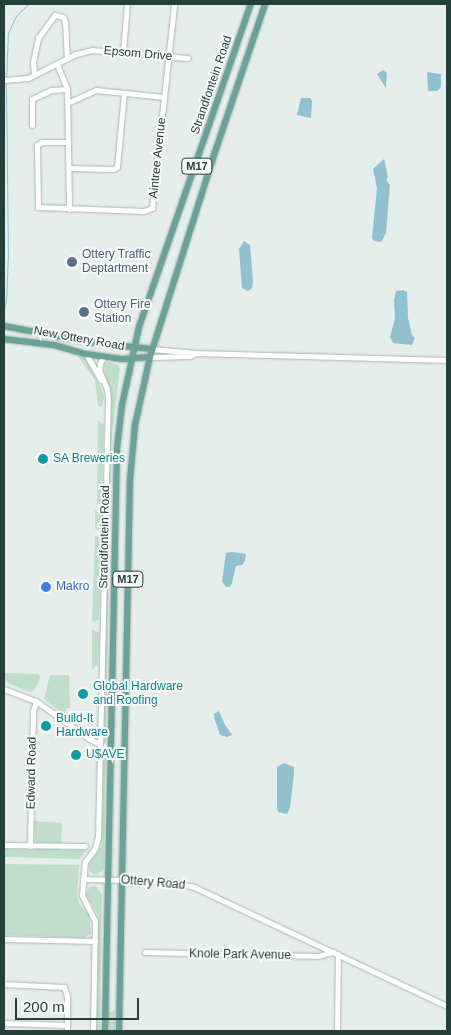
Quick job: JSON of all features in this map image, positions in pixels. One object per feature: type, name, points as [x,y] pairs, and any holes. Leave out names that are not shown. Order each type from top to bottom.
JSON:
[{"type":"main road","name":"Strandfontein Road","points":[[105,1031],[117,448],[122,405],[134,347],[251,4]]},
{"type":"main road","name":"Strandfontein Road","points":[[119,1031],[130,480],[135,425],[152,349],[265,4]]},
{"type":"main road","name":"New Ottery Road","points":[[4,326],[88,342],[152,349]]},
{"type":"main road","name":"New Ottery Road","points":[[4,339],[54,345],[86,354],[130,360],[150,358]]},
{"type":"street","points":[[123,52],[128,4]]},
{"type":"street","name":"Aintree Avenue","points":[[68,209],[144,211],[152,208],[174,4]]},
{"type":"street","points":[[34,75],[33,62],[38,38],[55,15],[63,17],[66,22],[67,58]]},
{"type":"street","name":"Epsom Drive","points":[[4,80],[34,75],[67,58],[92,50],[188,58]]},
{"type":"street","points":[[57,64],[67,89],[68,142],[68,209],[42,209],[38,207],[37,202],[37,145],[42,142],[68,142]]},
{"type":"street","points":[[32,125],[32,99],[51,90],[67,89]]},
{"type":"street","points":[[67,102],[96,90],[164,97]]},
{"type":"street","points":[[68,168],[113,169],[117,167],[124,93]]},
{"type":"street","points":[[152,349],[196,353],[447,360]]},
{"type":"street","points":[[150,358],[190,356],[196,353]]},
{"type":"street","name":"Strandfontein Road","points":[[86,354],[104,382]]},
{"type":"street","name":"Strandfontein Road","points":[[100,744],[108,400],[99,366],[104,356]]},
{"type":"street","points":[[4,688],[36,701],[88,738],[100,744],[97,843],[85,862],[82,895],[94,916],[93,1031]]},
{"type":"street","name":"Edward Road","points":[[30,846],[33,711],[36,701]]},
{"type":"street","points":[[4,845],[85,846]]},
{"type":"street","name":"Ottery Road","points":[[83,879],[173,882],[194,887],[447,1006]]},
{"type":"street","points":[[4,939],[95,941]]},
{"type":"street","name":"Knole Park Avenue","points":[[145,952],[318,956],[336,953]]},
{"type":"street","points":[[336,953],[337,1031]]},
{"type":"street","points":[[4,984],[64,987],[68,996],[67,1031]]},
{"type":"street","points":[[4,1024],[67,1025]]},
{"type":"street","points":[[28,1024],[28,1031]]},
{"type":"green space","points":[[78,356],[85,358],[101,388],[104,397],[102,407],[98,406],[95,380]]},
{"type":"green space","points":[[108,362],[116,364],[120,368],[111,443],[104,868],[97,875],[91,873],[88,865],[101,847],[102,833],[110,387],[103,372],[105,371],[104,364]]},
{"type":"green space","points":[[98,420],[104,427],[101,503],[97,505]]},
{"type":"green space","points":[[95,510],[102,517],[102,525],[99,529],[95,529]]},
{"type":"green space","points":[[95,536],[99,537],[102,543],[99,619],[95,622],[92,621]]},
{"type":"green space","points":[[92,629],[100,633],[98,664],[92,670]]},
{"type":"green space","points":[[4,673],[39,674],[40,677],[35,690],[29,692],[4,681]]},
{"type":"green space","points":[[50,675],[69,675],[70,708],[67,708],[65,716],[44,699]]},
{"type":"green space","points":[[34,821],[62,823],[61,850],[87,850],[79,859],[4,857],[4,849],[35,850]]},
{"type":"green space","points":[[4,864],[79,865],[77,895],[79,904],[89,914],[91,934],[84,938],[4,935]]},
{"type":"green space","points":[[95,885],[102,894],[100,1031],[96,1031],[98,915],[86,895],[89,888]]},
{"type":"green space","points":[[115,1011],[115,1031],[108,1031],[109,1012]]},
{"type":"water","points":[[383,70],[387,73],[386,88],[377,74]]},
{"type":"water","points":[[427,72],[441,74],[441,87],[437,91],[428,91]]},
{"type":"water","points":[[301,98],[310,98],[312,101],[311,118],[297,115]]},
{"type":"water","points":[[384,159],[388,177],[386,180],[390,185],[386,233],[381,242],[374,241],[372,238],[377,188],[373,169]]},
{"type":"water","points":[[244,241],[250,245],[253,282],[252,288],[248,291],[242,288],[239,249]]},
{"type":"water","points":[[403,290],[407,292],[408,318],[412,335],[415,338],[412,345],[393,343],[390,337],[395,318],[394,300],[396,291]]},
{"type":"water","points":[[226,553],[246,554],[245,561],[242,565],[236,566],[232,583],[230,587],[226,587],[222,581]]},
{"type":"water","points":[[219,711],[232,735],[227,737],[220,735],[214,717],[214,714]]},
{"type":"water","points":[[284,763],[294,767],[290,808],[287,814],[278,812],[277,806],[277,767]]},
{"type":"waterway","points":[[6,79],[8,33],[16,16],[28,4]]},
{"type":"waterway","points":[[4,309],[8,255],[6,83]]},
{"type":"place","name":"Ottery Traffic Deptartment","points":[[72,262]]},
{"type":"place","name":"Ottery Fire Station","points":[[84,312]]},
{"type":"place","name":"SA Breweries","points":[[43,459]]},
{"type":"place","name":"Makro","points":[[46,587]]},
{"type":"place","name":"Global Hardware and Roofing","points":[[83,694]]},
{"type":"place","name":"Build-It Hardware","points":[[46,726]]},
{"type":"place","name":"U$AVE","points":[[76,755]]}]
